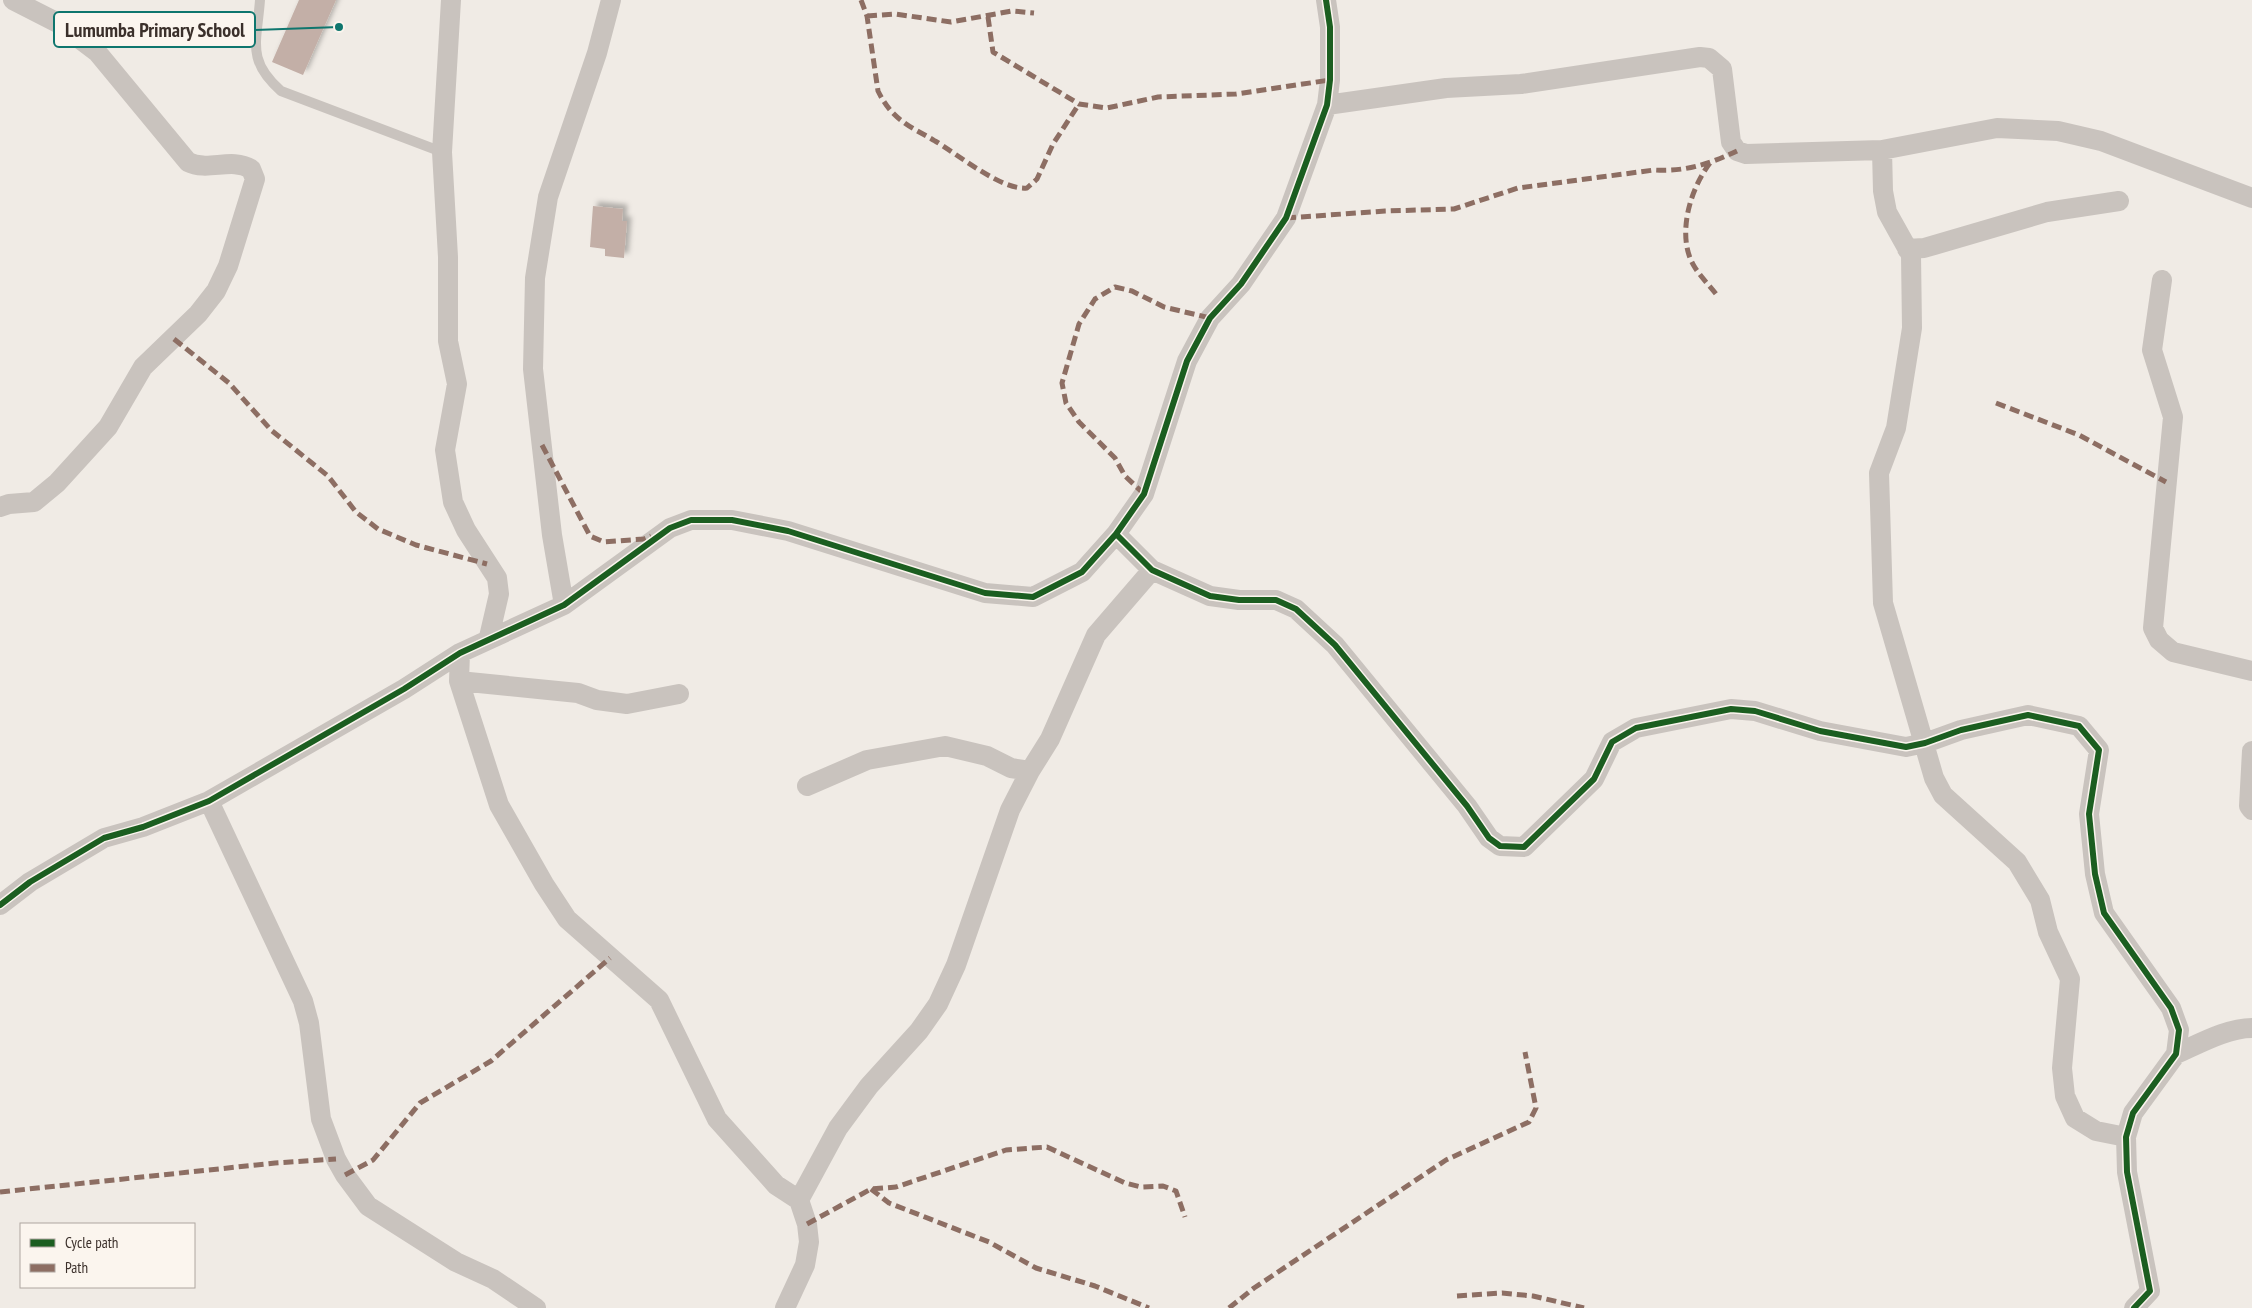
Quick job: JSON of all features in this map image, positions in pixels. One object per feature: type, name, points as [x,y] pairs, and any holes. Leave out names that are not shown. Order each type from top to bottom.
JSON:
[{"type":"street","points":[[0,508],[9,504],[34,502],[58,483],[108,427],[143,367],[198,314],[216,291],[228,266],[255,179],[251,169],[241,163],[197,167],[188,162],[97,52],[60,24],[13,0]]},
{"type":"street","points":[[452,0],[442,152],[448,257],[448,341],[457,384],[445,450],[453,502],[466,530],[497,578],[499,587],[489,638]]},
{"type":"street","points":[[564,605],[552,535],[534,370],[534,286],[548,197],[597,52],[610,0]]},
{"type":"street","points":[[0,905],[30,882],[104,838],[143,827],[209,800],[404,689],[460,652],[564,605],[670,528],[691,520],[732,520],[788,530],[985,593],[1033,597],[1082,572],[1116,534],[1144,494],[1187,361],[1210,318],[1241,284],[1286,218],[1327,105],[1330,80],[1330,27],[1326,0]]},
{"type":"street","points":[[1327,105],[1446,88],[1521,84],[1700,57],[1709,58],[1722,70],[1731,142],[1737,151],[1746,154],[1882,150],[1997,128],[2058,131],[2101,141],[2252,198]]},
{"type":"street","points":[[1882,150],[1883,191],[1887,212],[1911,255],[1912,328],[1896,428],[1879,473],[1883,604],[1934,778],[1943,795],[2017,862],[2040,900],[2048,932],[2070,979],[2062,1068],[2065,1096],[2075,1118],[2096,1131],[2126,1137]]},
{"type":"street","points":[[1907,249],[1924,248],[2047,212],[2119,201]]},
{"type":"street","points":[[2162,280],[2152,350],[2173,417],[2154,628],[2160,640],[2173,652],[2252,671]]},
{"type":"street","points":[[1116,534],[1152,570],[1210,596],[1239,600],[1276,600],[1296,609],[1335,645],[1467,806],[1489,838],[1500,846],[1524,847],[1594,778],[1612,742],[1636,728],[1731,709],[1756,711],[1820,731],[1906,747],[1925,744],[1961,730],[2028,715],[2079,726],[2099,750],[2090,814],[2095,874],[2104,913],[2171,1008],[2179,1030],[2176,1054],[2134,1113],[2126,1137],[2127,1172],[2150,1292],[2134,1308]]},
{"type":"street","points":[[799,1200],[838,1128],[869,1086],[919,1031],[938,1004],[956,966],[1010,810],[1030,771],[1050,739],[1096,635],[1152,570]]},
{"type":"street","points":[[460,652],[459,681],[499,805],[567,919],[659,1000],[717,1119],[776,1185],[799,1200],[809,1242],[805,1265],[785,1308]]},
{"type":"street","points":[[459,681],[578,693],[597,700],[627,704],[679,694]]},
{"type":"street","points":[[807,786],[867,760],[945,746],[987,756],[1011,768],[1030,771]]},
{"type":"street","points":[[2252,751],[2249,806],[2252,810]]},
{"type":"street","points":[[209,800],[303,1001],[309,1023],[321,1119],[336,1159],[345,1175],[368,1206],[456,1262],[493,1279],[536,1308]]},
{"type":"street","points":[[2176,1054],[2244,1028],[2252,1028]]},
{"type":"lane","points":[[260,0],[256,56],[264,76],[281,91],[442,152]]},
{"type":"building","points":[[299,0],[336,0],[303,75],[272,62]]},
{"type":"building","points":[[593,206],[623,209],[622,221],[627,221],[624,258],[605,256],[605,249],[590,247]]},
{"type":"marked path","points":[[861,0],[867,16],[878,91],[888,108],[906,124],[992,178],[1005,184],[1027,188],[1037,179],[1053,144],[1079,104]]},
{"type":"marked path","points":[[867,16],[895,14],[951,22],[1012,11],[1034,13]]},
{"type":"marked path","points":[[988,17],[993,52],[1079,104],[1107,108],[1158,97],[1236,94],[1330,80]]},
{"type":"marked path","points":[[1286,218],[1385,211],[1454,209],[1518,188],[1654,170],[1676,170],[1717,160],[1737,151]]},
{"type":"marked path","points":[[1710,163],[1691,199],[1686,227],[1686,241],[1694,266],[1716,294]]},
{"type":"marked path","points":[[1144,494],[1125,476],[1115,458],[1079,422],[1066,403],[1062,383],[1079,324],[1095,299],[1115,287],[1132,291],[1164,307],[1210,318]]},
{"type":"marked path","points":[[174,339],[229,383],[271,430],[328,476],[356,512],[378,529],[416,545],[487,564]]},
{"type":"marked path","points":[[1996,403],[2079,435],[2166,482]]},
{"type":"marked path","points":[[542,445],[590,536],[604,542],[644,539],[651,536]]},
{"type":"marked path","points":[[345,1175],[373,1160],[420,1103],[491,1061],[610,958]]},
{"type":"marked path","points":[[1229,1308],[1254,1288],[1446,1160],[1529,1122],[1536,1108],[1525,1052]]},
{"type":"marked path","points":[[807,1224],[871,1189],[896,1187],[1006,1150],[1047,1147],[1125,1183],[1141,1187],[1163,1186],[1176,1191],[1185,1217]]},
{"type":"marked path","points":[[0,1192],[275,1163],[336,1159]]},
{"type":"marked path","points":[[871,1189],[889,1203],[989,1242],[1036,1268],[1095,1286],[1149,1308]]},
{"type":"marked path","points":[[1457,1296],[1502,1293],[1533,1296],[1584,1308]]},
{"type":"cycle path","points":[[0,905],[30,882],[104,838],[143,827],[209,801],[404,689],[460,653],[564,605],[670,528],[691,520],[732,520],[788,531],[985,593],[1033,597],[1082,572],[1116,534],[1144,494],[1187,361],[1210,318],[1241,284],[1286,218],[1327,105],[1330,80],[1330,27],[1326,0]]},
{"type":"cycle path","points":[[1116,534],[1152,570],[1210,596],[1239,600],[1276,600],[1296,609],[1335,645],[1467,806],[1489,838],[1500,846],[1524,847],[1594,779],[1612,742],[1636,728],[1731,709],[1755,711],[1820,731],[1906,747],[1925,743],[1961,730],[2028,715],[2079,726],[2099,750],[2089,814],[2095,874],[2104,913],[2171,1008],[2179,1030],[2176,1054],[2133,1113],[2126,1137],[2127,1172],[2150,1291],[2134,1308]]},
{"type":"place","name":"Lumumba Primary School","points":[[339,27]]}]
